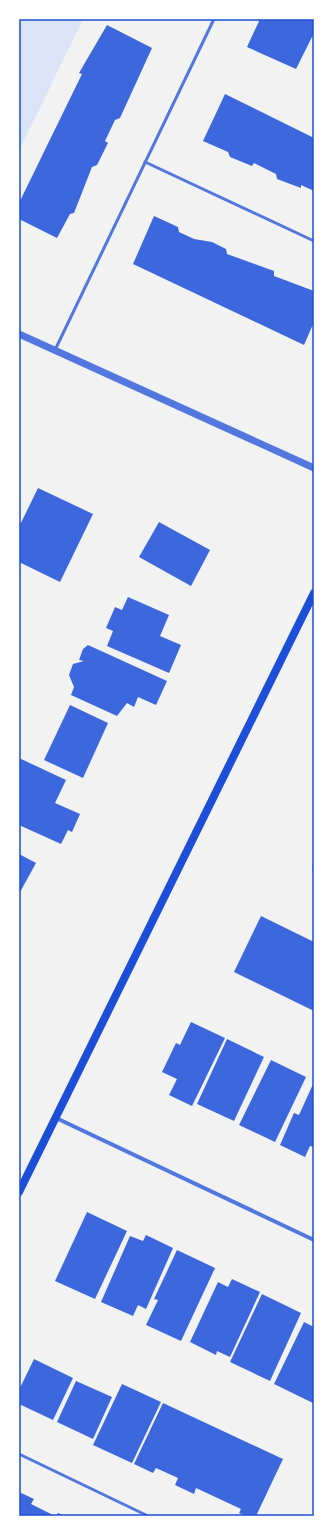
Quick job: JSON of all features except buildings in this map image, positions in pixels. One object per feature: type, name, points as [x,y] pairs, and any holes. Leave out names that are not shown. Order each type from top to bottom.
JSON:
[{"type":"main road","points":[[19,1192],[314,593]]},
{"type":"street","points":[[19,334],[54,352],[314,468]]},
{"type":"street","points":[[56,1118],[314,1240]]},
{"type":"lane","points":[[54,352],[214,19]]},
{"type":"lane","points":[[145,162],[314,241]]},
{"type":"lane","points":[[314,866],[314,872]]},
{"type":"lane","points":[[19,1454],[148,1516]]},
{"type":"shaded area","points":[[19,19],[83,19],[19,151]]}]
